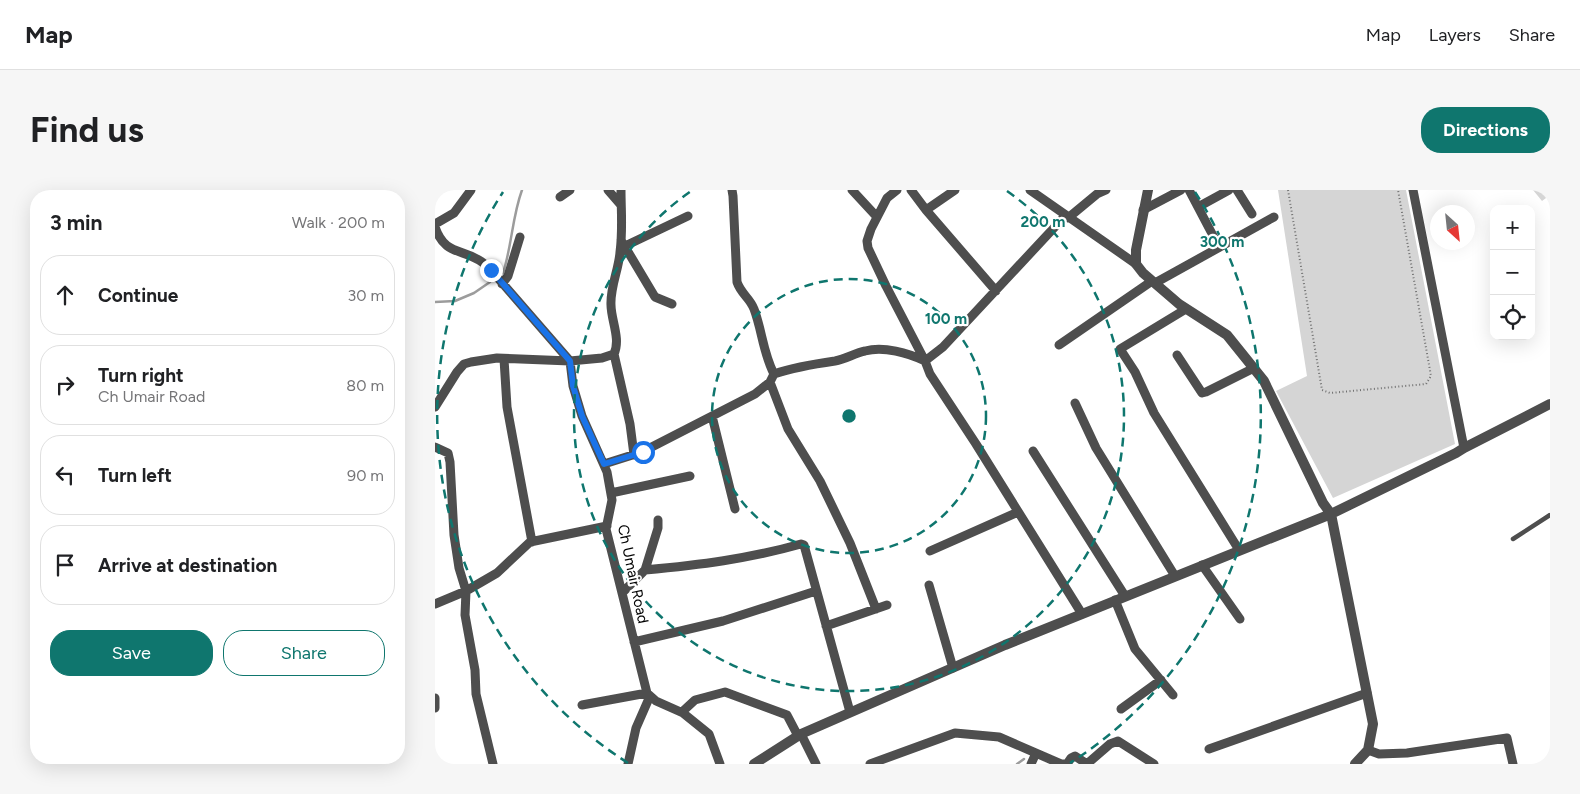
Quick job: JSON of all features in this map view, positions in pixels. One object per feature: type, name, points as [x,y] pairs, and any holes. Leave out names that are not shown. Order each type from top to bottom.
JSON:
[{"type":"street","points":[[471,190],[454,213],[435,226],[437,237],[457,252],[481,261],[570,361]]},
{"type":"street","points":[[560,197],[570,190]]},
{"type":"street","points":[[608,190],[621,205]]},
{"type":"street","points":[[621,190],[623,243],[611,304],[616,341],[614,354],[630,424],[634,454]]},
{"type":"street","points":[[731,190],[733,196],[737,282],[743,295],[753,307],[783,420],[820,481],[849,543],[876,609]]},
{"type":"street","points":[[852,190],[877,217]]},
{"type":"street","points":[[897,190],[887,198],[877,217],[868,235],[868,248],[925,360],[930,374],[1082,614]]},
{"type":"street","points":[[911,190],[996,291]]},
{"type":"street","points":[[926,210],[955,190]]},
{"type":"street","points":[[1030,190],[1136,264],[1153,282],[1186,309],[1227,335],[1265,380],[1323,503],[1331,514],[1373,724],[1368,750],[1355,764]]},
{"type":"street","points":[[925,360],[943,347],[1067,217],[1097,194],[1106,190]]},
{"type":"street","points":[[1136,264],[1136,250],[1148,190]]},
{"type":"street","points":[[1143,210],[1181,190]]},
{"type":"street","points":[[1189,190],[1219,247]]},
{"type":"street","points":[[1198,207],[1229,190]]},
{"type":"street","points":[[1237,190],[1252,214]]},
{"type":"street","points":[[1413,190],[1464,448]]},
{"type":"street","points":[[623,243],[688,216]]},
{"type":"street","points":[[1059,345],[1153,282],[1274,217]]},
{"type":"street","points":[[502,284],[508,276],[520,237]]},
{"type":"street","points":[[623,243],[655,297],[672,304]]},
{"type":"street","points":[[1186,309],[1119,349],[1135,372],[1154,413],[1239,550]]},
{"type":"street","points":[[604,464],[647,450],[755,394],[772,378],[806,364],[837,361],[864,351],[877,349],[915,356],[925,360]]},
{"type":"street","points":[[435,407],[464,364],[497,358],[570,361],[602,358],[614,354]]},
{"type":"street","points":[[1177,355],[1201,393],[1254,368]]},
{"type":"street","points":[[503,359],[507,407],[532,542]]},
{"type":"street","name":"Ch Umair Road","points":[[570,361],[573,386],[582,416],[607,472],[612,500],[607,526],[648,694]]},
{"type":"street","points":[[1075,403],[1095,448],[1175,576]]},
{"type":"street","points":[[755,764],[799,735],[850,712],[1120,598],[1331,514],[1456,453],[1550,404]]},
{"type":"street","points":[[712,416],[735,509]]},
{"type":"street","points":[[435,447],[448,453],[450,462],[454,535],[459,568],[466,591],[465,615],[475,670],[476,694],[493,764]]},
{"type":"street","points":[[1033,451],[1120,598],[1135,649],[1173,695]]},
{"type":"street","points":[[611,493],[690,476]]},
{"type":"street","points":[[930,551],[1018,512]]},
{"type":"street","points":[[622,593],[645,570],[658,520]]},
{"type":"street","points":[[435,604],[466,591],[497,573],[532,542],[607,526]]},
{"type":"street","points":[[645,570],[741,559],[803,545],[850,712]]},
{"type":"street","points":[[1203,565],[1241,619]]},
{"type":"street","points":[[929,585],[953,668]]},
{"type":"street","points":[[634,642],[723,621],[816,591]]},
{"type":"street","points":[[826,626],[887,605]]},
{"type":"street","points":[[1121,710],[1161,680]]},
{"type":"street","points":[[682,712],[695,700],[725,692],[787,715],[816,764]]},
{"type":"street","points":[[1209,749],[1367,693]]},
{"type":"street","points":[[582,705],[648,694]]},
{"type":"street","points":[[648,694],[656,701],[682,712],[709,734],[720,764]]},
{"type":"street","points":[[628,764],[648,694]]},
{"type":"street","points":[[435,698],[435,708]]},
{"type":"street","points":[[870,764],[955,733],[999,737],[1061,764],[1067,764],[1075,756],[1087,764],[1110,744],[1118,741],[1154,764]]},
{"type":"street","points":[[1368,750],[1379,754],[1407,752],[1507,738],[1513,764]]},
{"type":"street","points":[[1031,764],[1036,753]]},
{"type":"lane","points":[[1513,539],[1550,515]]},
{"type":"path","points":[[1288,190],[1322,390],[1330,393],[1426,384],[1431,376],[1398,190]]},
{"type":"shaded area","points":[[1278,190],[1406,190],[1455,444],[1333,498],[1276,391],[1307,376]]},
{"type":"shaded area","points":[[1533,190],[1550,190],[1550,195],[1542,201]]},
{"type":"waterway","points":[[503,273],[522,190]]},
{"type":"waterway","points":[[435,302],[455,301],[474,293],[490,282]]},
{"type":"waterway","points":[[1017,764],[1024,759]]},
{"type":"route","points":[[491,270],[570,361],[573,386],[582,416],[604,464],[643,452]]}]
